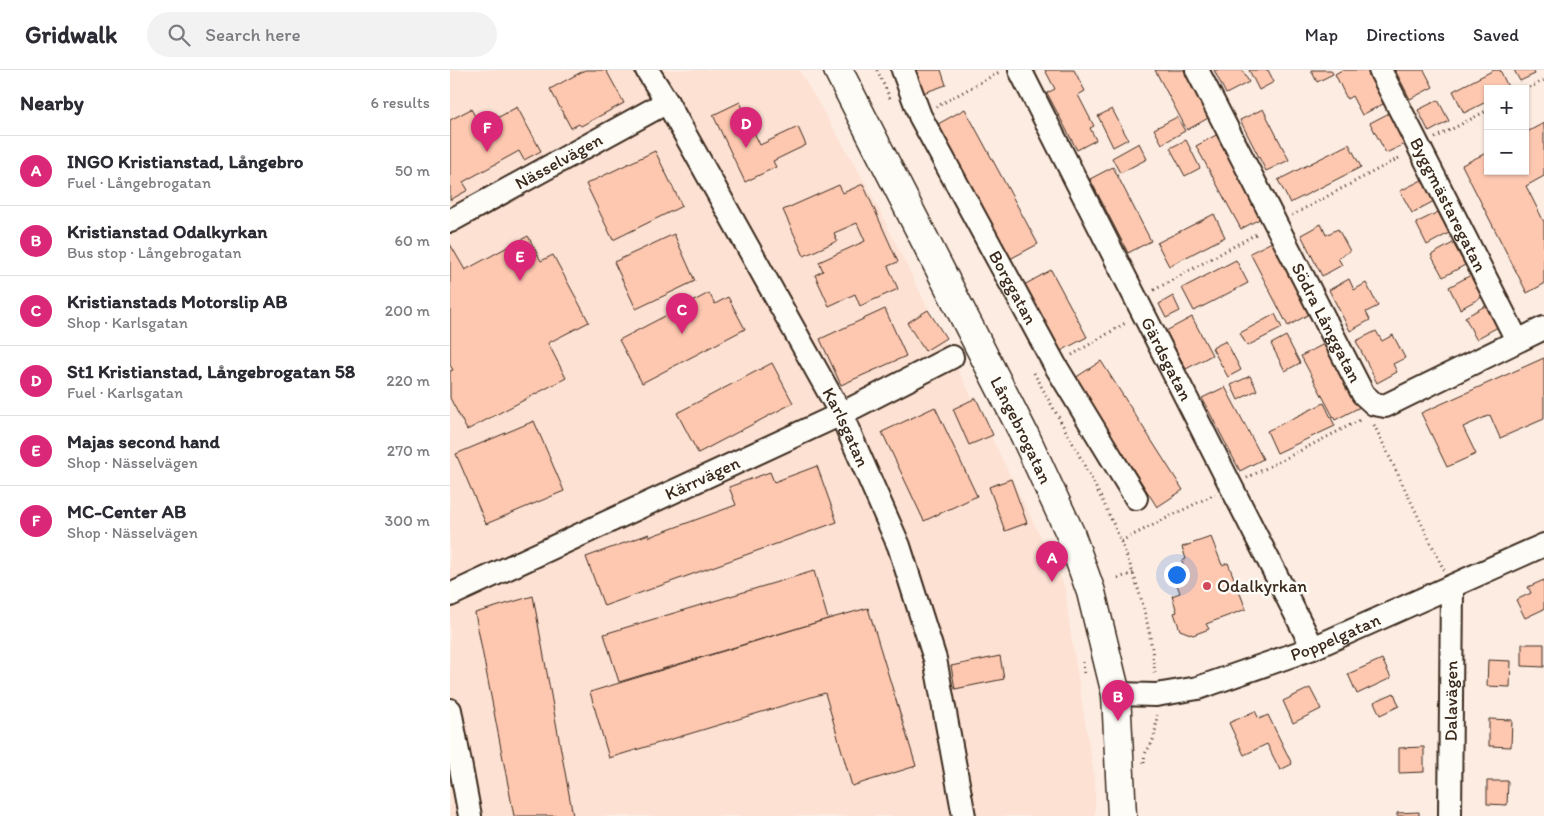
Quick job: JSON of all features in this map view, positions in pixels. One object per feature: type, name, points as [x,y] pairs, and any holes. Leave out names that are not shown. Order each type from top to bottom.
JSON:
[{"type":"main road","name":"Långebrogatan","points":[[838,70],[1025,436],[1070,533],[1091,592],[1116,694],[1122,816]]},
{"type":"street","name":"Karlsgatan","points":[[647,70],[667,102],[840,414],[899,546],[935,660],[964,816]]},
{"type":"street","name":"Borggatan","points":[[903,70],[920,116],[1055,365],[1136,498]]},
{"type":"street","name":"Gärdsgatan","points":[[1020,70],[1312,648]]},
{"type":"street","name":"Södra Långgatan","points":[[1197,70],[1363,394],[1374,404],[1386,406],[1544,328]]},
{"type":"street","name":"Byggmästaregatan","points":[[1380,70],[1517,340]]},
{"type":"street","name":"Nässelvägen","points":[[450,220],[667,102]]},
{"type":"street","name":"Kärrvägen","points":[[450,595],[840,414],[952,357]]},
{"type":"street","name":"Poppelgatan","points":[[1116,694],[1156,695],[1198,688],[1312,648],[1544,545]]},
{"type":"street","name":"Dalavägen","points":[[1450,816],[1452,586]]},
{"type":"street","points":[[450,710],[470,816]]},
{"type":"path","points":[[920,116],[1002,70]]},
{"type":"path","points":[[1529,88],[1544,80]]},
{"type":"path","points":[[1055,365],[1139,306],[1276,224],[1484,112]]},
{"type":"path","points":[[1121,541],[1369,416]]},
{"type":"path","points":[[1374,424],[1452,586]]},
{"type":"path","points":[[1118,578],[1134,573]]},
{"type":"shaded area","points":[[450,70],[799,70],[869,189],[1056,565],[1066,592],[1068,617],[1095,782],[1095,816],[450,816]]},
{"type":"building","points":[[585,70],[606,70],[624,103],[581,126],[579,124],[571,128],[550,89]]},
{"type":"building","points":[[915,70],[941,70],[946,85],[923,93]]},
{"type":"building","points":[[1045,70],[1074,70],[1085,91],[1078,95],[1094,126],[1090,128],[1096,140],[1077,150],[1047,93],[1055,89]]},
{"type":"building","points":[[1155,70],[1185,70],[1210,117],[1187,130]]},
{"type":"building","points":[[1214,70],[1242,70],[1249,82],[1226,94]]},
{"type":"building","points":[[1249,70],[1268,70],[1274,82],[1259,90]]},
{"type":"building","points":[[1311,70],[1331,70],[1333,74],[1317,82]]},
{"type":"building","points":[[1342,70],[1368,70],[1385,103],[1362,115],[1352,96],[1347,99],[1335,74]]},
{"type":"building","points":[[1395,70],[1424,70],[1433,87],[1410,99]]},
{"type":"building","points":[[1494,70],[1500,70],[1507,85],[1484,85],[1484,103],[1464,113],[1453,91]]},
{"type":"building","points":[[1514,70],[1533,70],[1535,74],[1520,81]]},
{"type":"building","points":[[1438,100],[1449,121],[1429,132],[1418,110]]},
{"type":"building","points":[[740,102],[760,145],[798,127],[806,145],[773,161],[776,167],[745,182],[713,115]]},
{"type":"building","points":[[517,107],[541,151],[524,160],[519,151],[463,182],[468,190],[450,200],[450,120],[471,109],[481,127]]},
{"type":"building","points":[[965,109],[1038,244],[1010,259],[938,124]]},
{"type":"building","points":[[1112,109],[1128,139],[1113,147],[1098,116]]},
{"type":"building","points":[[1263,109],[1289,160],[1266,171],[1240,120]]},
{"type":"building","points":[[1393,111],[1409,142],[1386,153],[1370,123]]},
{"type":"building","points":[[1177,117],[1185,131],[1162,144],[1154,129]]},
{"type":"building","points":[[1544,123],[1544,176],[1526,186],[1544,222],[1544,284],[1527,293],[1462,165],[1484,154],[1484,175],[1529,175],[1529,131]]},
{"type":"building","points":[[1218,134],[1263,217],[1241,229],[1196,146]]},
{"type":"building","points":[[1186,140],[1200,168],[1185,176],[1170,148]]},
{"type":"building","points":[[1139,143],[1147,159],[1120,173],[1112,158]]},
{"type":"building","points":[[1349,144],[1361,167],[1290,203],[1278,180]]},
{"type":"building","points":[[655,151],[682,206],[613,240],[586,184]]},
{"type":"building","points":[[1113,167],[1151,241],[1128,253],[1090,179]]},
{"type":"building","points":[[1422,180],[1434,201],[1412,213],[1400,191]]},
{"type":"building","points":[[863,184],[898,262],[888,266],[898,289],[860,306],[855,294],[829,306],[815,275],[823,271],[819,262],[865,241],[857,223],[834,233],[837,241],[804,256],[783,210],[839,185],[843,193]]},
{"type":"building","points":[[1438,212],[1449,233],[1427,245],[1416,223]]},
{"type":"building","points":[[1214,214],[1225,237],[1169,266],[1157,243]]},
{"type":"building","points":[[1321,224],[1326,235],[1338,229],[1350,251],[1338,258],[1342,265],[1322,276],[1301,235]]},
{"type":"building","points":[[674,234],[695,281],[636,309],[614,262]]},
{"type":"building","points":[[528,236],[541,261],[553,255],[589,322],[548,343],[566,378],[467,430],[450,398],[450,371],[453,370],[450,365],[450,244],[465,270]]},
{"type":"building","points":[[1274,241],[1311,313],[1288,326],[1250,253]]},
{"type":"building","points":[[1453,243],[1465,265],[1443,277],[1431,255]]},
{"type":"building","points":[[1236,260],[1248,283],[1194,311],[1182,288]]},
{"type":"building","points":[[1051,270],[1087,337],[1059,352],[1024,285]]},
{"type":"building","points":[[1471,275],[1482,297],[1460,309],[1449,287]]},
{"type":"building","points":[[1349,279],[1354,290],[1366,283],[1378,306],[1366,312],[1370,320],[1350,331],[1329,290]]},
{"type":"building","points":[[709,293],[715,304],[728,297],[745,329],[642,383],[619,340]]},
{"type":"building","points":[[1173,296],[1180,311],[1166,318],[1159,304]]},
{"type":"building","points":[[1487,305],[1498,327],[1476,339],[1465,317]]},
{"type":"building","points":[[885,309],[906,356],[841,385],[820,339]]},
{"type":"building","points":[[928,310],[946,338],[925,351],[907,323]]},
{"type":"building","points":[[1275,314],[1282,328],[1247,346],[1240,333]]},
{"type":"building","points":[[1192,317],[1212,355],[1186,369],[1166,331]]},
{"type":"building","points":[[1376,331],[1382,341],[1393,335],[1405,358],[1393,364],[1397,372],[1377,383],[1356,341]]},
{"type":"building","points":[[1286,336],[1300,363],[1285,371],[1271,344]]},
{"type":"building","points":[[1226,341],[1241,370],[1228,377],[1212,348]]},
{"type":"building","points":[[1326,343],[1360,407],[1335,420],[1301,356]]},
{"type":"building","points":[[1544,358],[1544,419],[1500,438],[1490,415],[1463,427],[1476,454],[1447,467],[1421,413]]},
{"type":"building","points":[[1101,361],[1183,490],[1157,507],[1075,378]]},
{"type":"building","points":[[772,363],[793,403],[698,453],[677,413]]},
{"type":"building","points":[[1250,376],[1257,390],[1238,400],[1231,385]]},
{"type":"building","points":[[1225,387],[1263,459],[1240,471],[1202,398]]},
{"type":"building","points":[[976,398],[993,435],[969,445],[953,409]]},
{"type":"building","points":[[1324,403],[1335,426],[1277,453],[1267,431]]},
{"type":"building","points":[[935,407],[977,496],[924,521],[882,432]]},
{"type":"building","points":[[534,421],[564,491],[486,524],[456,454]]},
{"type":"building","points":[[817,466],[837,522],[604,606],[586,557],[649,534],[649,537],[736,505],[729,487],[770,472],[774,482]]},
{"type":"building","points":[[1011,479],[1027,523],[1005,531],[989,487]]},
{"type":"building","name":"Odalkyrkan","points":[[1211,537],[1222,565],[1228,563],[1246,609],[1206,624],[1209,629],[1193,635],[1180,630],[1174,613],[1177,612],[1172,596],[1180,593],[1175,579],[1186,574],[1182,561],[1186,559],[1182,547]]},
{"type":"building","points":[[814,571],[828,619],[619,682],[604,634]]},
{"type":"building","points":[[1544,580],[1544,609],[1525,618],[1516,600],[1531,593],[1528,587]]},
{"type":"building","points":[[533,596],[573,816],[514,816],[475,613]]},
{"type":"building","points":[[868,608],[916,766],[852,786],[825,693],[609,758],[590,692]]},
{"type":"building","points":[[1522,644],[1544,644],[1544,667],[1522,666]]},
{"type":"building","points":[[1000,656],[1004,679],[955,689],[951,666]]},
{"type":"building","points":[[1382,659],[1391,678],[1357,694],[1348,674]]},
{"type":"building","points":[[1488,660],[1511,661],[1510,687],[1487,686]]},
{"type":"building","points":[[1310,688],[1321,709],[1293,723],[1283,701]]},
{"type":"building","points":[[1394,693],[1399,706],[1380,715],[1374,702]]},
{"type":"building","points":[[1255,711],[1259,719],[1268,715],[1292,764],[1280,770],[1267,744],[1244,755],[1229,723]]},
{"type":"building","points":[[1489,719],[1512,720],[1511,747],[1489,746]]},
{"type":"building","points":[[1424,747],[1424,772],[1399,773],[1399,748]]},
{"type":"building","points":[[1487,781],[1508,781],[1507,805],[1487,804]]},
{"type":"building","points":[[1419,812],[1419,816],[1397,816],[1397,813]]},
{"type":"place","name":"St1 Kristianstad, Långebrogatan 58","points":[[746,148]]},
{"type":"place","name":"MC-Center AB","points":[[487,152]]},
{"type":"place","name":"Majas second hand","points":[[520,281]]},
{"type":"place","name":"Kristianstads Motorslip AB","points":[[682,334]]},
{"type":"place","name":"INGO Kristianstad, Långebro","points":[[1052,582]]},
{"type":"place","name":"Odalkyrkan","points":[[1207,586]]},
{"type":"place","name":"Kristianstad Odalkyrkan","points":[[1118,721]]}]
